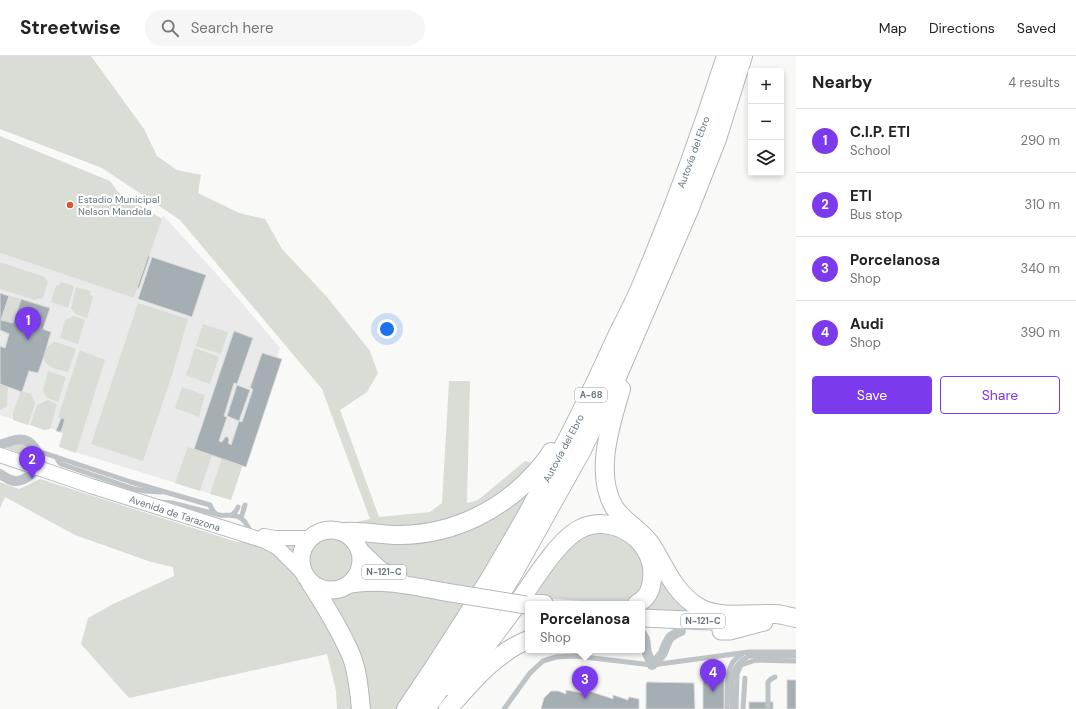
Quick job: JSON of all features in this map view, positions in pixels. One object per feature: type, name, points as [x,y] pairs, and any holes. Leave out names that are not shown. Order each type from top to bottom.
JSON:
[{"type":"highway","name":"Autovía del Ebro","points":[[406,709],[442,656],[496,570],[575,426],[640,288],[671,214],[701,133],[726,56]]},
{"type":"highway","name":"Autovía del Ebro","points":[[426,709],[452,671],[510,579],[582,450],[617,377],[682,226],[717,139],[744,56]]},
{"type":"highway","points":[[682,226],[677,256],[621,389],[611,422],[606,444],[605,466],[609,495],[614,507],[624,520],[637,529],[646,538],[677,589],[700,608],[728,614],[777,614],[796,619]]},
{"type":"highway","points":[[361,709],[358,679],[351,655],[336,625],[307,578],[301,564],[301,553],[304,544],[309,538],[323,530],[336,529],[345,532],[357,531],[403,536],[440,530],[464,523],[488,512],[510,497],[548,458],[566,426],[598,359],[619,334]]},
{"type":"highway","points":[[436,709],[495,634],[567,537],[580,528],[593,524],[620,527],[639,540],[648,554],[653,570],[651,588],[641,601]]},
{"type":"highway","name":"N-121-C","points":[[345,532],[355,541],[360,551],[362,561],[356,577],[350,584]]},
{"type":"highway","name":"N-121-C","points":[[360,551],[380,570],[413,585]]},
{"type":"highway","name":"N-121-C","points":[[307,578],[321,589],[340,589],[350,584],[366,581],[381,581],[525,604]]},
{"type":"highway","name":"N-121-C","points":[[645,618],[764,622],[796,619]]},
{"type":"highway","points":[[645,630],[730,631],[764,622]]},
{"type":"highway","points":[[448,709],[486,667],[504,653],[525,642]]},
{"type":"main road","name":"Avenida de Tarazona","points":[[0,451],[163,497],[251,532],[275,538],[309,538]]},
{"type":"main road","name":"Avenida de Tarazona","points":[[0,455],[37,461],[265,541],[278,548],[307,578]]},
{"type":"street","name":"Avenida de Tarazona","points":[[0,445],[9,441],[20,439],[31,443],[37,461]]},
{"type":"street","points":[[0,474],[12,481],[27,478],[33,473],[37,461]]},
{"type":"street","points":[[652,666],[664,651],[667,640],[672,635],[681,631]]},
{"type":"street","points":[[645,639],[647,653],[652,666]]},
{"type":"lane","name":"Avenida de Tarazona","points":[[37,461],[56,457],[132,482],[172,503],[220,516],[232,514],[242,518]]},
{"type":"lane","name":"Avenida de Tarazona","points":[[163,497],[210,505],[216,514]]},
{"type":"lane","points":[[245,505],[242,518],[251,532]]},
{"type":"lane","points":[[232,514],[238,507]]},
{"type":"lane","points":[[728,709],[728,683],[730,667],[738,656],[749,652]]},
{"type":"lane","points":[[506,708],[530,673],[543,661],[556,657],[576,656],[652,666],[749,652],[796,652]]},
{"type":"lane","points":[[732,709],[732,677],[742,659],[749,656],[796,656]]},
{"type":"lane","points":[[736,709],[737,674],[741,665],[756,660],[796,660]]},
{"type":"lane","points":[[768,709],[768,682],[775,677]]},
{"type":"lane","points":[[743,709],[745,678]]},
{"type":"shaded area","points":[[0,56],[91,56],[144,129],[157,156],[177,170],[201,175],[198,193],[239,213],[265,219],[282,249],[327,297],[370,351],[378,373],[367,392],[340,410],[379,517],[430,512],[442,503],[449,381],[470,381],[467,503],[478,500],[525,461],[546,466],[411,709],[337,709],[336,691],[327,654],[129,698],[81,644],[88,618],[113,604],[174,576],[173,567],[151,562],[75,535],[5,497],[0,508],[0,482],[19,489],[40,479],[237,542],[306,538],[330,528],[370,519],[322,389],[180,220],[102,168],[0,129]]},
{"type":"shaded area","name":"Estadio Municipal Nelson Mandela","points":[[0,136],[110,181],[118,192],[162,219],[134,298],[0,253]]},
{"type":"shaded area","points":[[163,215],[230,289],[280,348],[231,500],[59,447],[63,433],[45,426],[30,425],[0,415],[0,253],[134,298]]},
{"type":"shaded area","points":[[0,262],[45,277],[48,282],[43,298],[35,300],[0,289]]},
{"type":"shaded area","points":[[61,282],[74,286],[68,308],[51,302],[56,286]]},
{"type":"shaded area","points":[[76,287],[91,291],[90,294],[93,297],[87,318],[75,314],[71,308]]},
{"type":"shaded area","points":[[9,296],[21,299],[13,323],[1,320]]},
{"type":"shaded area","points":[[138,303],[188,319],[172,375],[143,461],[91,444]]},
{"type":"shaded area","points":[[74,316],[85,320],[78,344],[60,338],[65,320]]},
{"type":"shaded area","points":[[203,324],[228,332],[221,354],[196,346]]},
{"type":"shaded area","points":[[56,342],[76,349],[68,372],[51,367],[45,361],[45,350],[47,347]]},
{"type":"shaded area","points":[[195,348],[219,357],[210,384],[186,375]]},
{"type":"shaded area","points":[[80,350],[105,360],[76,453],[59,447],[65,419],[58,417]]},
{"type":"shaded area","points":[[48,371],[66,377],[58,402],[46,397],[43,390]]},
{"type":"shaded area","points":[[0,384],[8,387],[7,406],[0,410]]},
{"type":"shaded area","points":[[182,387],[205,395],[199,417],[175,408]]},
{"type":"shaded area","points":[[21,391],[31,394],[35,404],[28,425],[13,420],[13,413]]},
{"type":"shaded area","points":[[48,400],[57,404],[50,429],[44,430],[30,425],[37,405]]},
{"type":"shaded area","points":[[19,443],[29,448],[34,459],[6,448]]},
{"type":"shaded area","points":[[188,447],[212,455],[200,491],[175,483]]},
{"type":"shaded area","points":[[222,458],[243,464],[231,500],[210,494]]},
{"type":"shaded area","points":[[602,529],[639,547],[647,578],[635,600],[581,601],[529,597],[581,535]]},
{"type":"shaded area","points":[[659,574],[698,612],[645,611],[645,604]]},
{"type":"building","points":[[148,256],[150,256],[139,288],[137,288]]},
{"type":"building","points":[[152,257],[206,275],[192,317],[138,299]]},
{"type":"building","points":[[0,293],[9,296],[1,320],[13,323],[21,299],[50,308],[43,329],[51,332],[44,356],[38,373],[29,371],[22,392],[0,384],[0,346],[5,348],[9,334],[0,330]]},
{"type":"building","points":[[234,331],[253,338],[237,384],[234,383],[224,416],[227,417],[219,441],[222,442],[225,437],[228,437],[228,443],[231,445],[239,421],[242,422],[253,389],[250,388],[262,353],[282,359],[246,467],[194,449]]},
{"type":"building","points":[[237,385],[250,390],[239,421],[227,416]]},
{"type":"building","points":[[61,418],[65,419],[61,432],[56,431]]},
{"type":"building","points":[[703,674],[724,675],[724,709],[703,709]]},
{"type":"building","points":[[787,680],[796,680],[796,709],[787,709]]},
{"type":"building","points":[[647,682],[694,683],[695,709],[646,709]]},
{"type":"building","points":[[583,689],[613,699],[613,695],[628,700],[629,697],[639,699],[639,709],[541,709],[544,698],[551,691],[558,691],[566,694],[566,690],[582,693]]},
{"type":"building","points":[[749,702],[773,702],[773,709],[749,709]]},
{"type":"place","name":"Estadio Municipal Nelson Mandela","points":[[70,205]]},
{"type":"place","name":"C.I.P. ETI","points":[[28,340]]},
{"type":"place","name":"ETI","points":[[32,479]]},
{"type":"place","name":"Audi","points":[[713,692]]},
{"type":"place","name":"Porcelanosa","points":[[585,699]]}]
